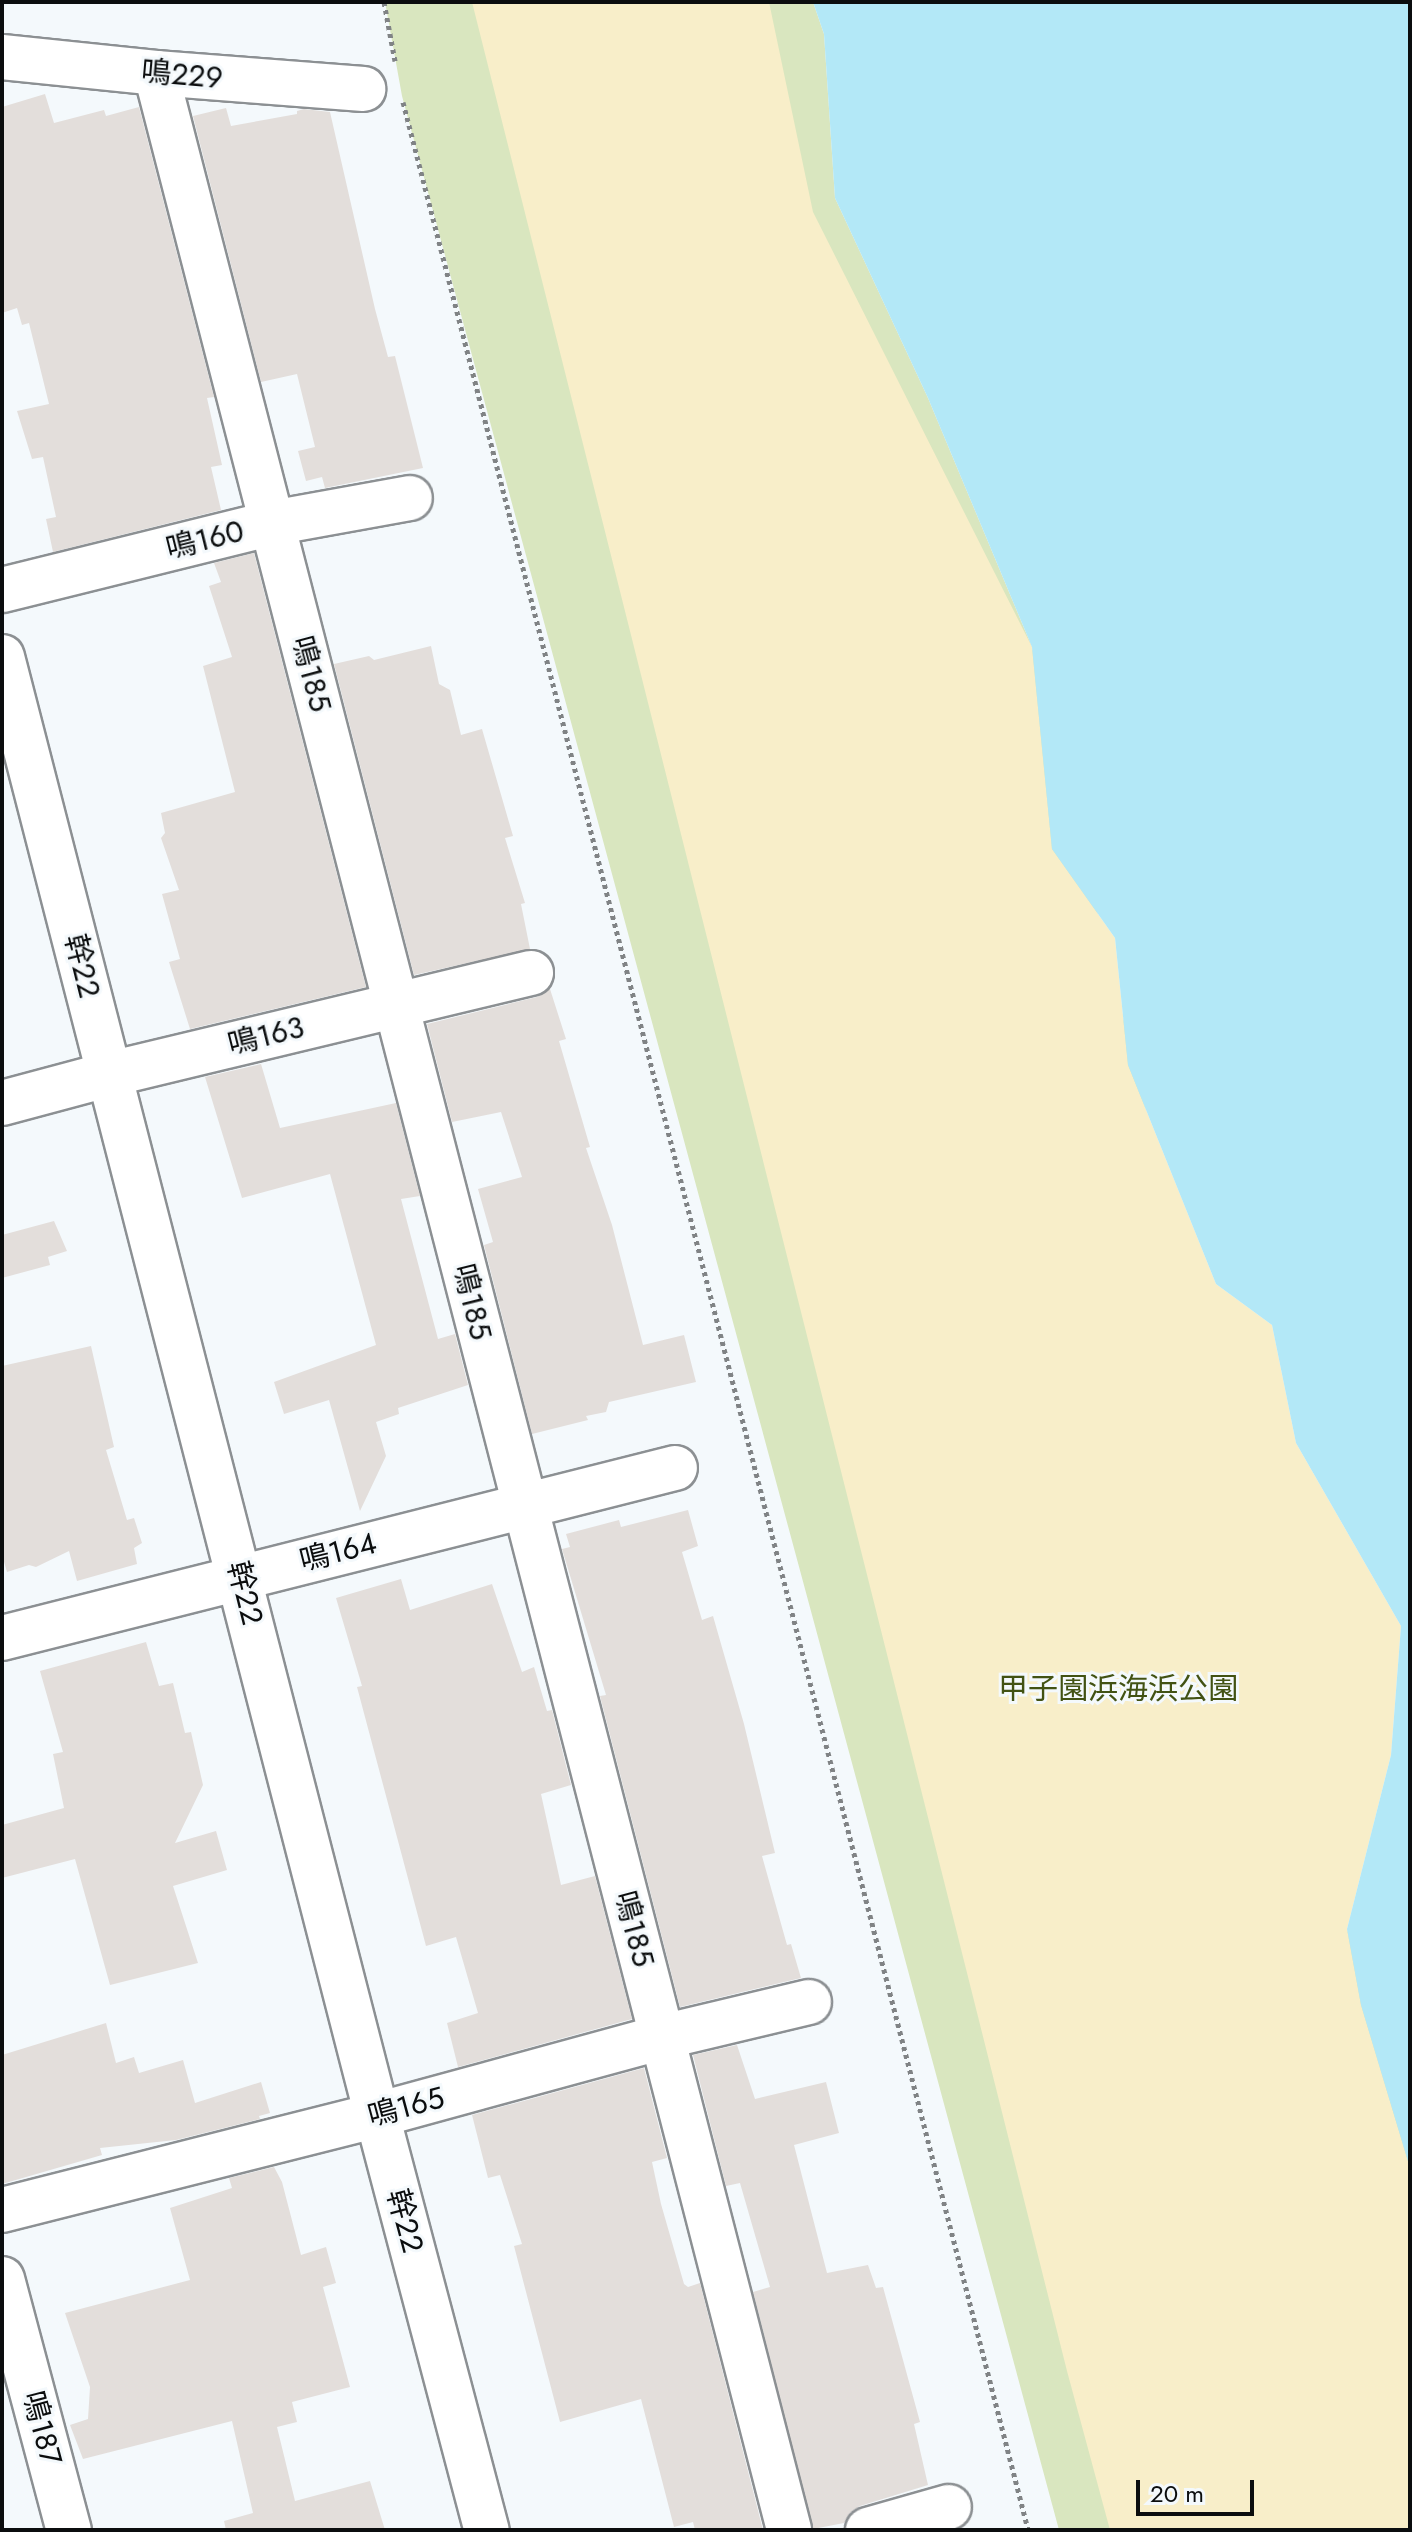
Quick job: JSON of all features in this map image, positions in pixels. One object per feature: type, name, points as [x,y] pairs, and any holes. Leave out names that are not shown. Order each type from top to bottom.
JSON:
[{"type":"street","name":"鳴229","points":[[2,57],[156,73],[387,85]]},
{"type":"street","name":"鳴185","points":[[156,73],[789,2530]]},
{"type":"street","name":"鳴160","points":[[2,590],[272,523],[410,498]]},
{"type":"street","name":"幹２２","points":[[2,657],[377,2115],[487,2530]]},
{"type":"street","name":"鳴163","points":[[2,1103],[531,973]]},
{"type":"street","name":"鳴164","points":[[2,1638],[675,1468]]},
{"type":"street","name":"鳴165","points":[[2,2210],[377,2115],[662,2037],[809,2002]]},
{"type":"street","name":"鳴187","points":[[2,2279],[69,2530]]},
{"type":"street","points":[[868,2530],[949,2507]]},
{"type":"path","points":[[384,2],[387,85],[1028,2530]]},
{"type":"green space","name":"甲子園浜海浜公園","points":[[385,2],[813,2],[824,34],[835,198],[928,398],[1032,647],[1347,1929],[1410,2168],[1410,2530],[1059,2530],[402,96]]},
{"type":"sand","name":"甲子園浜海浜公園","points":[[472,2],[769,2],[813,212],[1032,647],[1052,849],[1115,938],[1128,1065],[1216,1284],[1272,1325],[1296,1443],[1401,1626],[1391,1755],[1347,1929],[1361,2005],[1410,2168],[1410,2530],[1110,2530],[1067,2371]]},
{"type":"water","points":[[813,2],[1410,2],[1410,2168],[1361,2005],[1347,1929],[1391,1755],[1401,1626],[1296,1443],[1272,1325],[1216,1284],[1128,1065],[1115,938],[1052,849],[1032,647],[928,398],[835,198],[824,34]]},
{"type":"building","points":[[45,94],[54,123],[104,110],[106,116],[139,107],[214,397],[207,398],[222,465],[211,467],[221,510],[53,552],[46,519],[56,517],[43,457],[32,459],[17,411],[49,404],[29,323],[22,325],[17,308],[2,313],[2,107]]},
{"type":"building","points":[[226,108],[231,126],[297,114],[297,111],[304,109],[330,112],[375,309],[388,357],[395,356],[423,468],[325,488],[322,477],[306,481],[298,451],[315,447],[297,374],[261,382],[193,116]]},
{"type":"building","points":[[254,553],[366,987],[190,1029],[169,962],[180,959],[162,894],[179,890],[161,838],[165,833],[161,813],[235,792],[203,666],[232,657],[209,586],[221,582],[214,563]]},
{"type":"building","points":[[431,646],[439,684],[450,690],[461,735],[482,729],[513,836],[505,838],[525,903],[521,904],[530,949],[414,975],[334,664],[369,656],[374,660]]},
{"type":"building","points":[[550,989],[566,1039],[559,1041],[590,1147],[586,1148],[612,1225],[643,1345],[684,1335],[696,1382],[609,1402],[606,1412],[586,1416],[588,1420],[532,1434],[484,1245],[493,1242],[478,1189],[522,1177],[501,1112],[452,1122],[427,1024],[537,997]]},
{"type":"building","points":[[261,1064],[280,1128],[396,1103],[420,1196],[401,1199],[438,1339],[455,1334],[468,1385],[398,1408],[399,1414],[376,1422],[386,1456],[360,1511],[329,1400],[284,1414],[274,1382],[376,1345],[330,1174],[242,1198],[205,1077]]},
{"type":"building","points":[[54,1221],[67,1251],[48,1257],[50,1265],[2,1278],[2,1235]]},
{"type":"building","points":[[91,1346],[114,1447],[106,1450],[127,1520],[134,1518],[142,1543],[134,1548],[137,1564],[77,1581],[69,1551],[36,1567],[29,1565],[7,1572],[2,1555],[2,1366]]},
{"type":"building","points":[[688,1510],[698,1546],[682,1552],[702,1620],[713,1616],[744,1724],[775,1853],[762,1856],[787,1945],[791,1944],[801,1978],[680,2007],[600,1696],[606,1695],[562,1549],[570,1547],[566,1534],[619,1520],[621,1527]]},
{"type":"building","points":[[401,1579],[410,1610],[492,1584],[522,1672],[534,1667],[547,1711],[552,1710],[571,1785],[541,1794],[561,1885],[595,1876],[632,2019],[458,2067],[447,2023],[478,2013],[456,1937],[426,1946],[357,1687],[362,1686],[336,1598]]},
{"type":"building","points":[[146,1642],[159,1686],[173,1683],[185,1733],[191,1732],[203,1785],[175,1843],[216,1831],[227,1870],[173,1886],[198,1963],[110,1985],[75,1859],[2,1878],[2,1825],[64,1808],[53,1754],[63,1752],[40,1671]]},
{"type":"building","points":[[106,2023],[116,2063],[134,2057],[139,2073],[183,2060],[195,2103],[261,2082],[270,2113],[259,2116],[260,2119],[176,2140],[100,2148],[102,2155],[2,2184],[2,2055]]},
{"type":"building","points":[[737,2045],[755,2099],[826,2082],[839,2133],[794,2145],[827,2273],[868,2265],[876,2288],[883,2287],[920,2422],[914,2424],[928,2485],[860,2506],[851,2512],[844,2523],[813,2529],[753,2292],[770,2287],[740,2183],[726,2186],[693,2055]]},
{"type":"building","points":[[644,2068],[667,2158],[652,2162],[661,2204],[684,2284],[688,2287],[700,2283],[763,2530],[695,2530],[693,2522],[674,2527],[641,2399],[560,2422],[514,2246],[522,2244],[500,2175],[488,2178],[472,2115]]},
{"type":"building","points":[[274,2167],[282,2182],[301,2255],[326,2247],[336,2283],[323,2287],[350,2387],[292,2402],[297,2422],[277,2427],[295,2501],[370,2481],[385,2530],[226,2530],[224,2521],[253,2513],[232,2421],[83,2459],[70,2425],[88,2419],[90,2387],[65,2313],[190,2280],[170,2208],[232,2188],[229,2178]]}]
